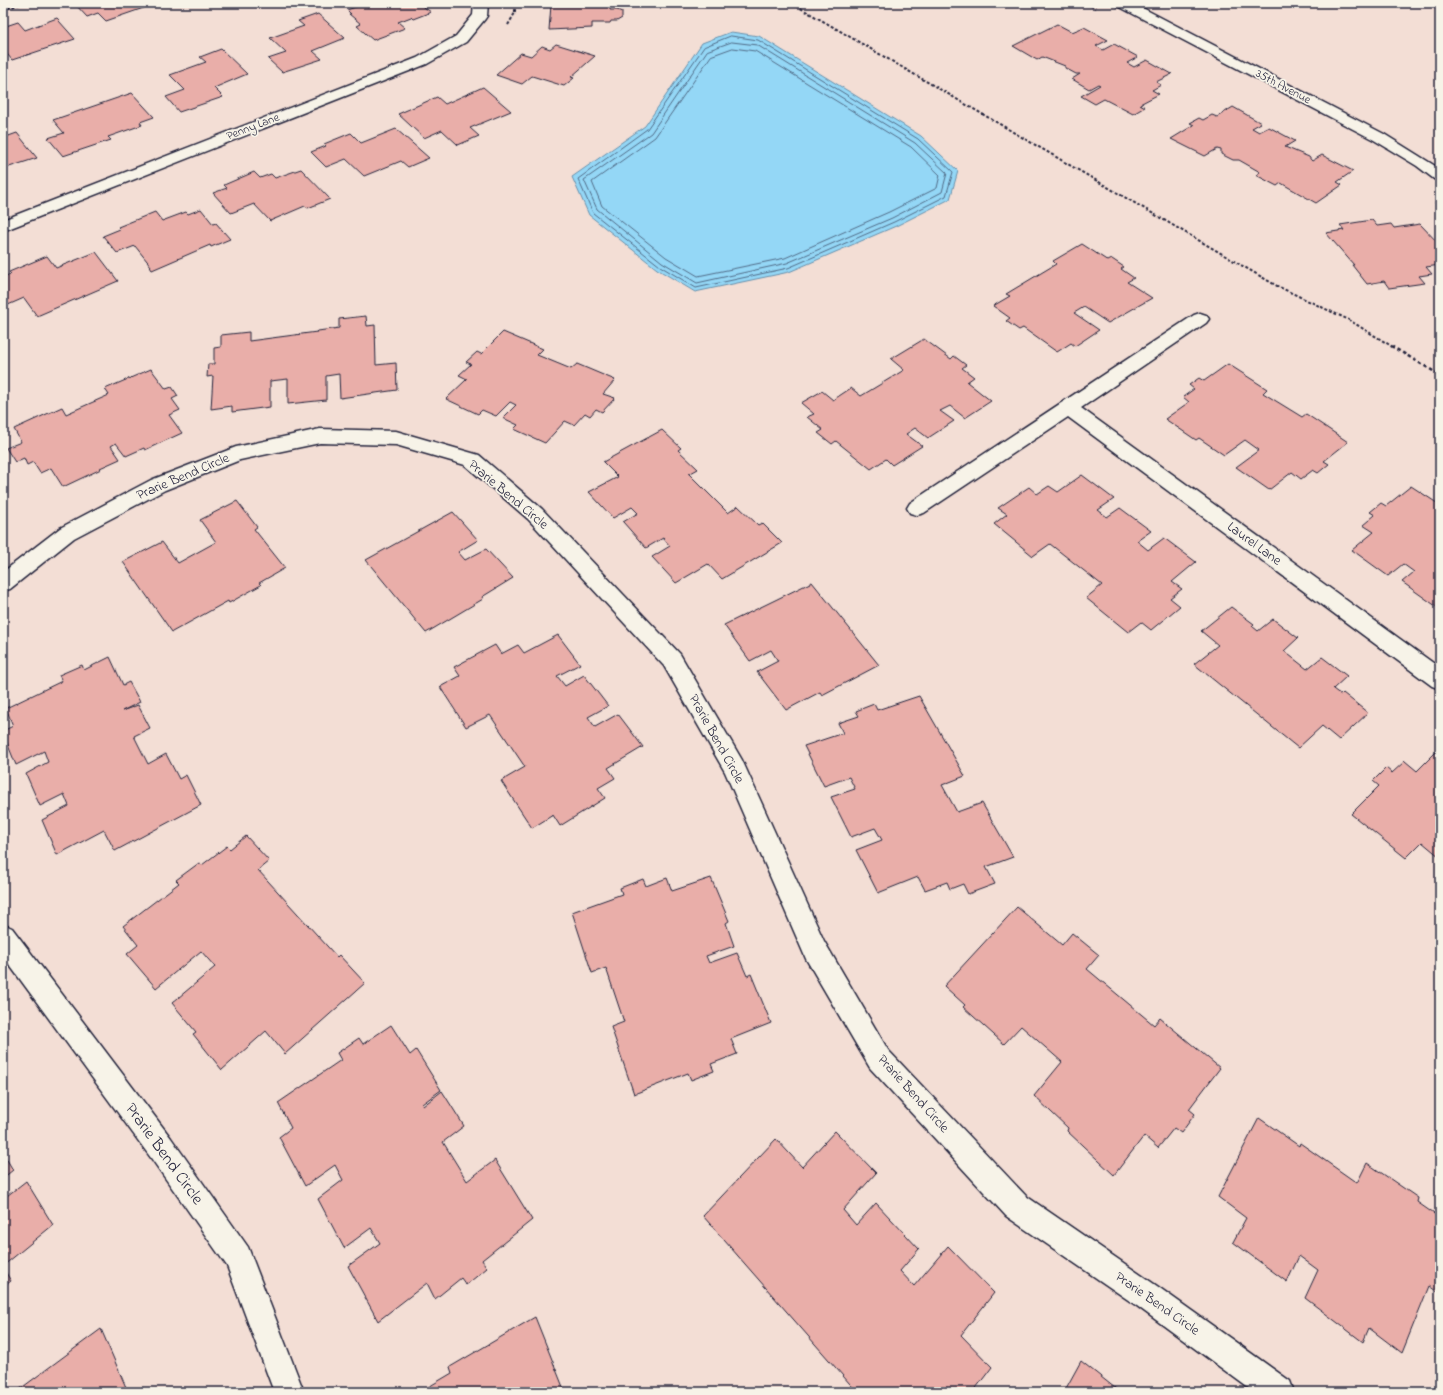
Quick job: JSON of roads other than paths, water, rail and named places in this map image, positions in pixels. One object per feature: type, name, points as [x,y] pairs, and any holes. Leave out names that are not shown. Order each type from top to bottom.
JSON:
[{"type":"street","name":"Penny Lane","points":[[3,226],[422,61],[462,40],[480,16],[481,3]]},
{"type":"street","name":"35th Avenue","points":[[1123,3],[1379,137],[1422,163],[1440,176]]},
{"type":"street","points":[[918,508],[1200,319]]},
{"type":"street","name":"Laurel Lane","points":[[1068,408],[1440,680]]},
{"type":"street","name":"Prarie Bend Circle","points":[[3,583],[67,533],[158,485],[236,454],[320,436],[396,438],[472,460],[535,514],[672,660],[734,767],[815,950],[879,1059],[1016,1206],[1147,1296],[1279,1392]]},
{"type":"street","name":"Prarie Bend Circle","points":[[3,936],[161,1148],[238,1257],[289,1392]]},
{"type":"water","points":[[731,32],[759,36],[921,136],[958,171],[950,199],[896,226],[789,272],[695,292],[657,269],[589,215],[572,177],[645,126],[702,43]]}]
